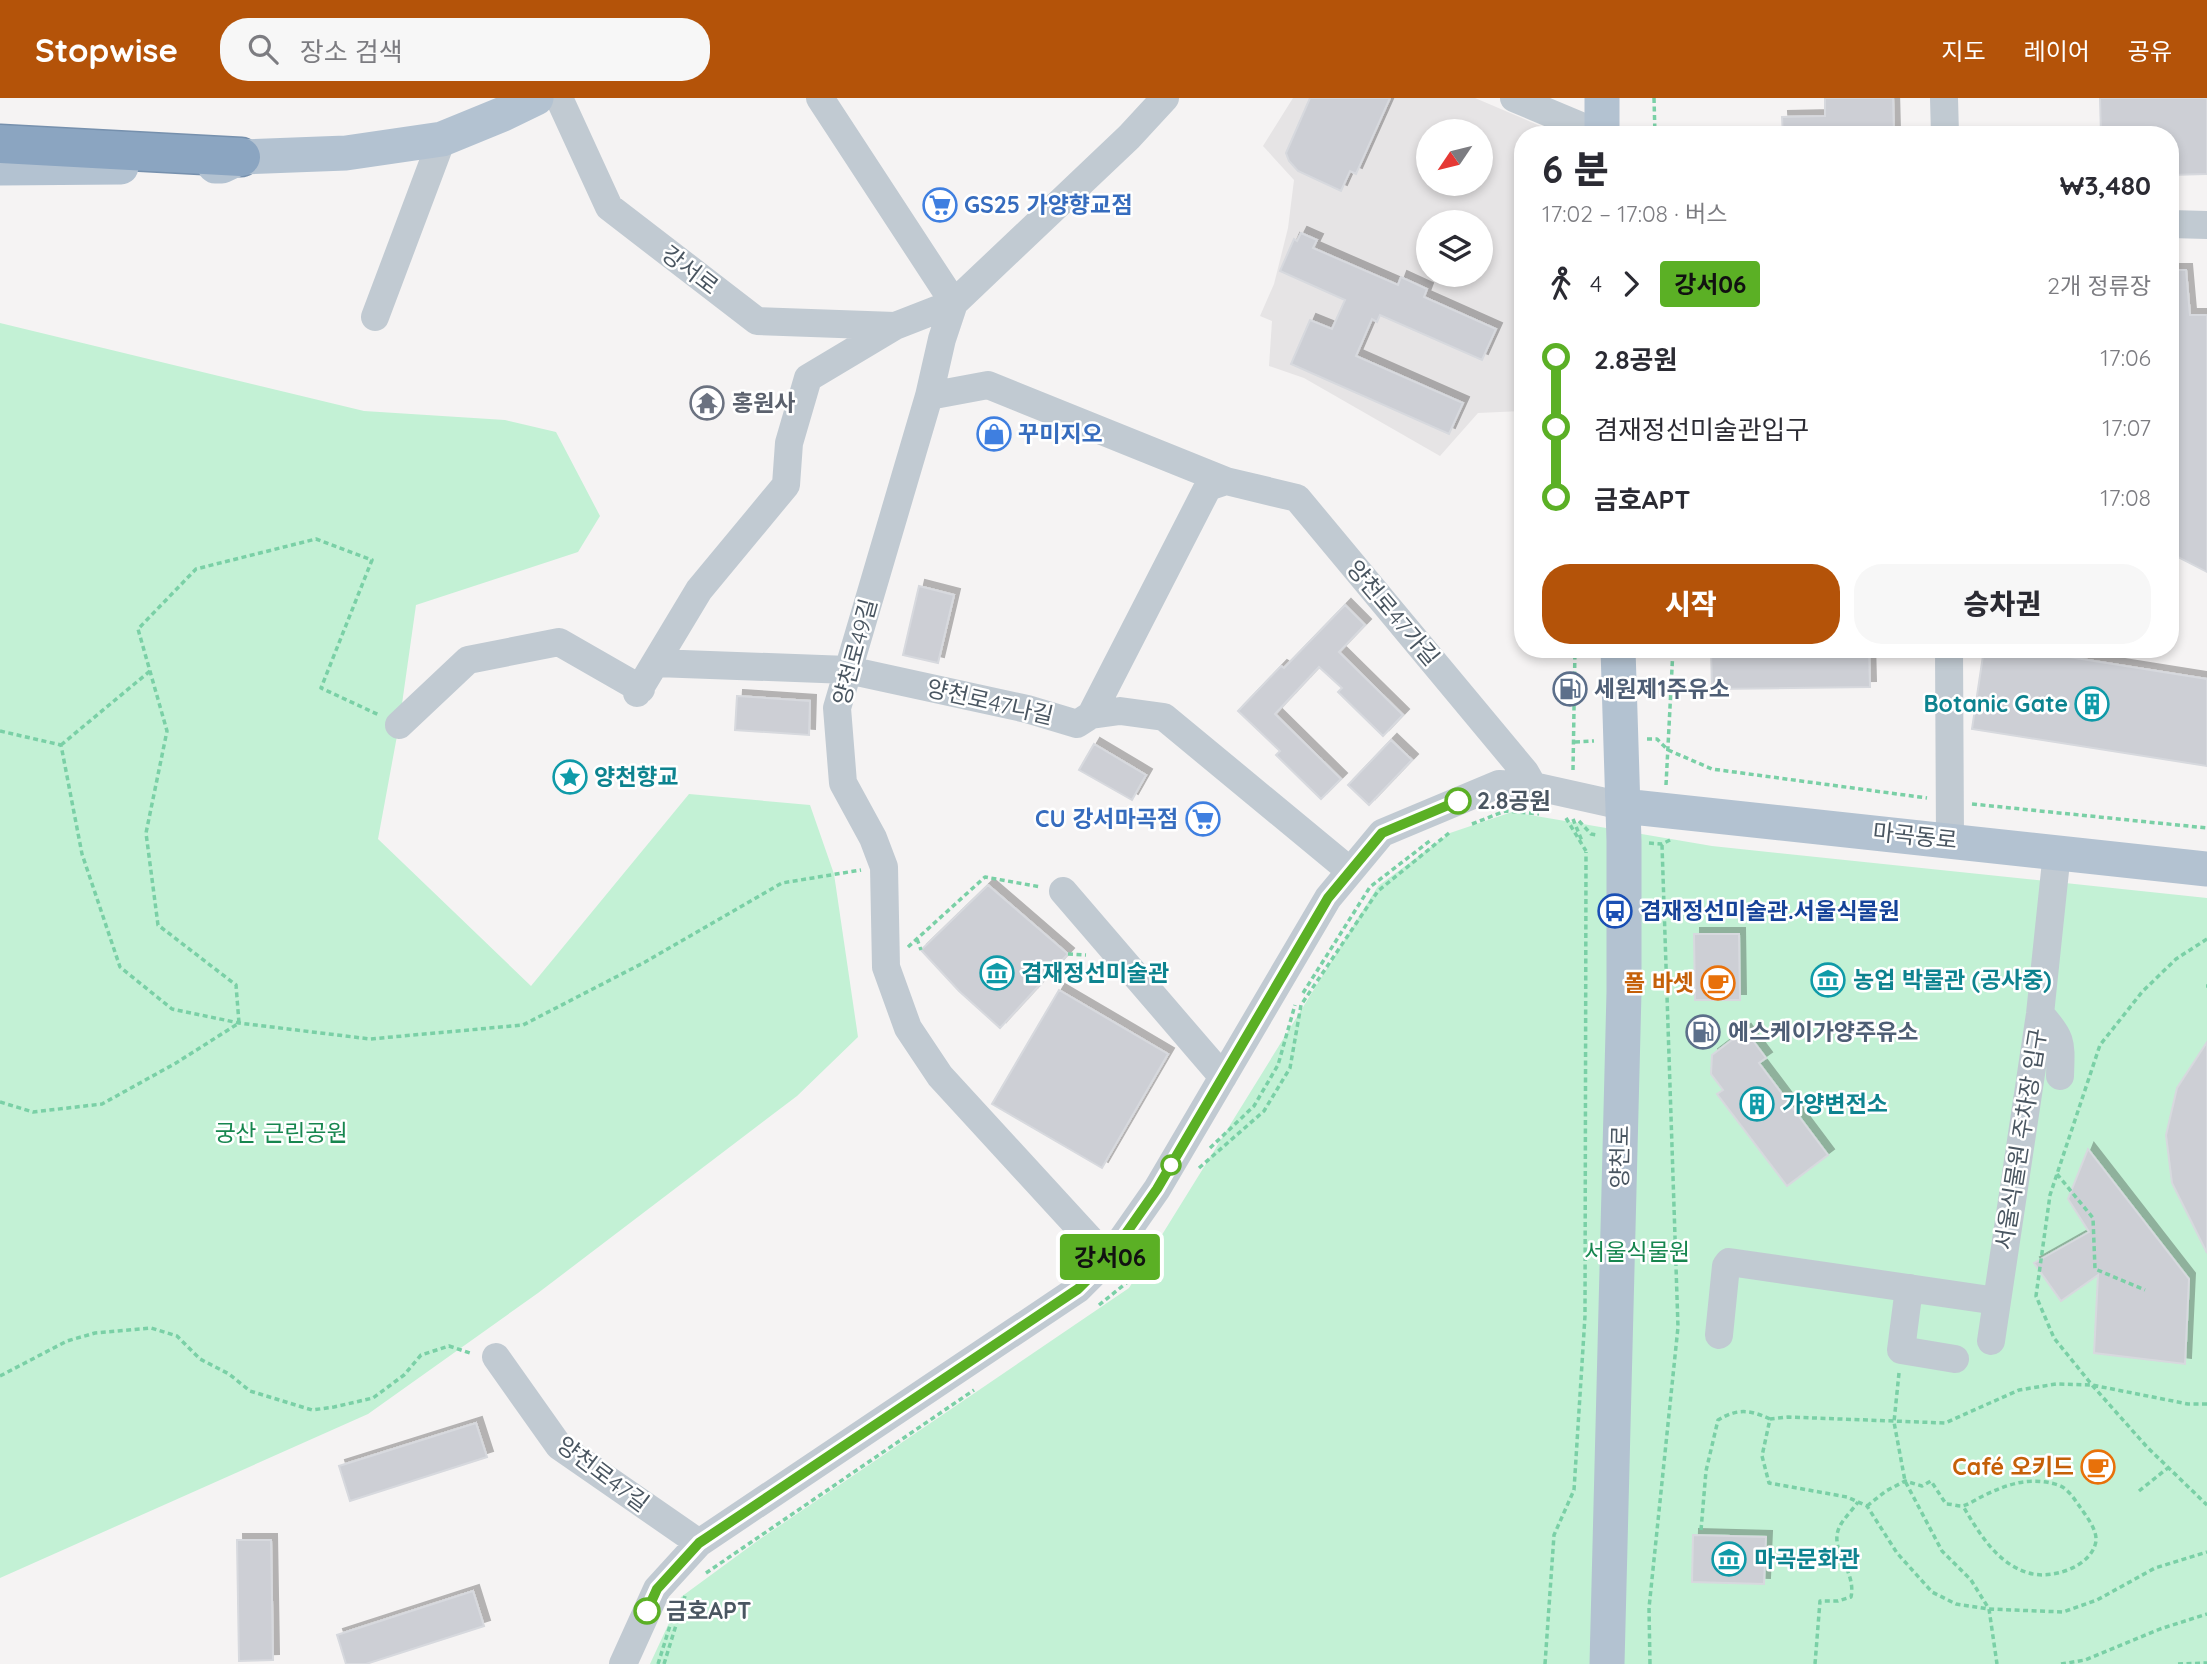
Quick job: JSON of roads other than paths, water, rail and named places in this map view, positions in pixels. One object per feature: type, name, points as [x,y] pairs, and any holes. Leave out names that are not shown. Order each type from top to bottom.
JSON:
[{"type":"highway","points":[[0,144],[241,157]]},
{"type":"main road","points":[[0,168],[222,166],[241,157],[346,153],[442,139],[536,98]]},
{"type":"main road","points":[[1602,98],[1602,126]]},
{"type":"main road","points":[[0,131],[211,144],[241,157]]},
{"type":"main road","name":"양천로","points":[[1607,1664],[1624,992],[1623,806],[1618,658]]},
{"type":"main road","name":"마곡동로","points":[[1623,806],[2207,869]]},
{"type":"street","name":"강서로","points":[[559,98],[609,208],[757,321],[895,326]]},
{"type":"street","points":[[399,725],[468,660],[559,642],[639,691],[699,590],[786,485],[789,443],[808,378],[895,326],[954,303],[820,98]]},
{"type":"street","points":[[1514,98],[1581,126]]},
{"type":"street","points":[[1944,98],[1945,126]]},
{"type":"street","name":"양천로49길","points":[[1108,1259],[940,1076],[908,1028],[886,967],[884,867],[873,838],[843,783],[837,708],[954,303],[1129,137],[1155,102]]},
{"type":"street","points":[[375,317],[442,139]]},
{"type":"street","points":[[2179,224],[2207,225]]},
{"type":"street","name":"양천로47가길","points":[[929,397],[988,385],[1226,481],[1297,499],[1525,772],[1533,786]]},
{"type":"street","points":[[1091,715],[1208,487],[1226,481]]},
{"type":"street","points":[[1949,658],[1950,840]]},
{"type":"street","name":"양천로47나길","points":[[656,663],[848,670],[1027,709],[1077,724],[1091,715],[1120,711],[1164,716],[1349,870]]},
{"type":"street","points":[[623,1664],[657,1589],[699,1543],[1078,1289],[1108,1259],[1157,1189],[1328,898],[1382,833],[1499,785],[1533,786],[1623,806]]},
{"type":"street","name":"서울식물원 주차장 입구","points":[[1991,1341],[2040,1014],[2057,852]]},
{"type":"street","points":[[1063,891],[1223,1077]]},
{"type":"street","points":[[2040,1014],[2058,1035],[2061,1045],[2060,1076]]},
{"type":"street","points":[[1719,1335],[1726,1266],[1729,1262],[1997,1301]]},
{"type":"street","points":[[1909,1288],[1901,1350],[1955,1359]]},
{"type":"street","name":"양천로47길","points":[[496,1357],[559,1446],[699,1543]]},
{"type":"place","name":"GS25 가양향교점","points":[[940,205]]},
{"type":"place","name":"홍원사","points":[[707,403]]},
{"type":"place","name":"꾸미지오","points":[[994,434]]},
{"type":"place","name":"세원제1주유소","points":[[1570,689]]},
{"type":"place","name":"Botanic Gate","points":[[2092,704]]},
{"type":"place","name":"양천향교","points":[[570,777]]},
{"type":"place","name":"2.8공원","points":[[1458,801]]},
{"type":"place","name":"CU 강서마곡점","points":[[1203,819]]},
{"type":"place","name":"겸재정선미술관.서울식물원","points":[[1615,911]]},
{"type":"place","name":"겸재정선미술관","points":[[997,973]]},
{"type":"place","name":"농업 박물관 (공사중)","points":[[1828,980]]},
{"type":"place","name":"폴 바셋","points":[[1718,983]]},
{"type":"place","name":"에스케이가양주유소","points":[[1703,1032]]},
{"type":"place","name":"가양변전소","points":[[1757,1104]]},
{"type":"place","name":"Café 오키드","points":[[2098,1467]]},
{"type":"place","name":"마곡문화관","points":[[1729,1559]]},
{"type":"place","name":"금호APT","points":[[647,1611]]},
{"type":"park label","name":"궁산 근린공원","points":[[281,1133]]},
{"type":"park label","name":"서울식물원","points":[[1637,1252]]}]
